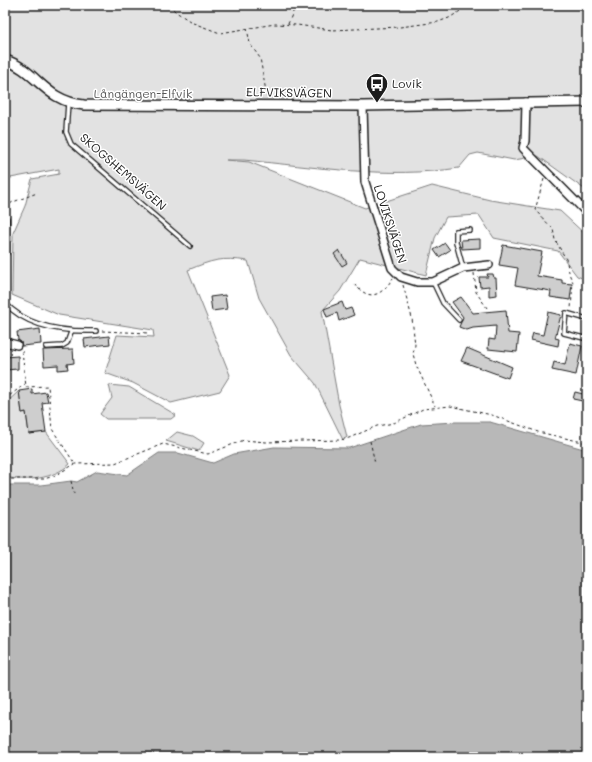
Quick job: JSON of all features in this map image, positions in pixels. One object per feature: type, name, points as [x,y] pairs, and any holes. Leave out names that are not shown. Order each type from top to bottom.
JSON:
[{"type":"street","name":"ELFVIKSVÄGEN","points":[[5,60],[19,66],[58,99],[84,105],[268,104],[363,106],[587,102]]},
{"type":"street","points":[[526,102],[523,148],[587,213]]},
{"type":"street","name":"LOVIKSVÄGEN","points":[[363,106],[365,182],[392,268],[398,275],[417,282],[433,282],[463,268],[489,265]]},
{"type":"street","points":[[5,219],[5,252]]},
{"type":"street","points":[[6,344],[17,345]]},
{"type":"lane","name":"SKOGSHEMSVÄGEN","points":[[68,102],[66,132],[71,144],[190,246]]},
{"type":"lane","points":[[463,268],[456,242],[456,231],[470,230]]},
{"type":"lane","points":[[433,282],[443,303],[459,320]]},
{"type":"lane","points":[[5,303],[23,319],[70,332],[96,331]]},
{"type":"lane","points":[[584,338],[564,333],[566,313],[587,318]]},
{"type":"lane","points":[[46,347],[62,346],[67,343],[70,332]]},
{"type":"path","points":[[169,5],[176,12],[193,23],[216,32],[228,33],[247,28],[288,24],[332,30],[400,27],[438,22],[449,18],[470,5]]},
{"type":"path","points":[[288,24],[296,5]]},
{"type":"path","points":[[247,28],[250,44],[260,58],[268,104]]},
{"type":"path","points":[[546,171],[535,210],[553,229],[555,240],[566,259],[573,282],[571,314]]},
{"type":"path","points":[[5,207],[13,202],[37,193]]},
{"type":"path","points":[[474,267],[476,292],[487,308]]},
{"type":"path","points":[[354,284],[359,290],[369,295],[379,294],[387,288],[398,275]]},
{"type":"path","points":[[398,275],[412,318],[414,345],[413,354],[416,365],[435,406]]},
{"type":"path","points":[[96,331],[149,332]]},
{"type":"path","points":[[17,345],[17,350],[22,349],[26,387],[48,386],[52,429],[75,464]]},
{"type":"path","points":[[5,399],[26,384]]},
{"type":"path","points":[[5,479],[44,479],[54,476],[75,464],[115,463],[163,444],[208,454],[244,440],[266,442],[340,440],[349,438],[377,426],[394,423],[423,409],[435,406],[450,406],[492,415],[538,432],[587,443]]},
{"type":"path","points":[[370,441],[375,463]]},
{"type":"path","points":[[71,481],[74,494]]},
{"type":"green space","name":"Långängen-Elfvik","points":[[5,5],[587,5],[587,191],[538,156],[514,160],[478,153],[470,155],[459,168],[405,172],[352,171],[244,160],[226,160],[249,162],[365,208],[432,186],[490,200],[560,211],[587,236],[587,280],[577,276],[558,251],[494,238],[479,215],[446,217],[435,238],[426,275],[360,258],[340,291],[322,311],[339,405],[347,437],[343,440],[315,383],[291,355],[259,298],[248,261],[223,259],[188,270],[230,375],[220,391],[171,403],[133,383],[105,373],[117,335],[154,337],[153,330],[59,315],[12,295],[13,233],[25,206],[32,179],[59,174],[59,169],[5,179]]},
{"type":"green space","points":[[109,385],[129,387],[176,415],[171,419],[106,419],[100,414],[112,398]]},
{"type":"green space","points":[[19,391],[22,413],[26,412],[29,434],[46,432],[70,464],[56,473],[31,479],[5,477],[5,404]]},
{"type":"green space","points":[[177,432],[193,436],[204,443],[199,451],[166,441]]},
{"type":"shaded area","points":[[490,422],[587,450],[587,757],[5,757],[5,485],[41,485],[71,481],[77,482],[97,471],[127,475],[159,453],[178,453],[213,463],[234,454],[274,447],[349,448],[421,424]]},
{"type":"building","points":[[480,239],[480,248],[462,249],[461,240]]},
{"type":"building","points":[[445,243],[450,250],[439,257],[434,250]]},
{"type":"building","points":[[503,245],[542,252],[537,276],[562,280],[562,283],[572,284],[570,300],[550,297],[551,291],[515,285],[518,268],[499,265]]},
{"type":"building","points":[[339,250],[347,263],[342,266],[334,254]]},
{"type":"building","points":[[487,274],[493,274],[494,278],[496,278],[497,295],[489,296],[489,286],[480,287],[479,277],[488,277]]},
{"type":"building","points":[[225,295],[227,309],[212,311],[210,297]]},
{"type":"building","points":[[461,297],[473,313],[506,310],[508,333],[519,334],[517,352],[488,349],[489,339],[495,340],[496,326],[467,330],[459,327],[463,317],[452,302]]},
{"type":"building","points":[[342,302],[345,310],[351,308],[354,315],[339,321],[337,313],[327,317],[324,309]]},
{"type":"building","points":[[548,312],[561,315],[555,338],[559,339],[558,346],[531,340],[533,333],[543,335]]},
{"type":"building","points":[[40,329],[41,344],[22,346],[21,342],[18,340],[17,332]]},
{"type":"building","points":[[109,336],[110,344],[85,347],[84,339]]},
{"type":"building","points":[[570,343],[582,346],[576,375],[552,370],[554,362],[565,365]]},
{"type":"building","points":[[467,348],[512,367],[508,378],[461,361]]},
{"type":"building","points":[[73,349],[74,363],[67,364],[68,369],[58,370],[58,365],[44,366],[43,350]]},
{"type":"building","points":[[18,356],[18,369],[5,370],[5,357]]},
{"type":"building","points":[[32,389],[32,394],[46,392],[48,402],[42,403],[46,432],[29,434],[26,412],[22,413],[19,391]]},
{"type":"building","points":[[575,392],[587,395],[587,402],[573,399]]},
{"type":"place","name":"Lovik","points":[[377,104]]}]
